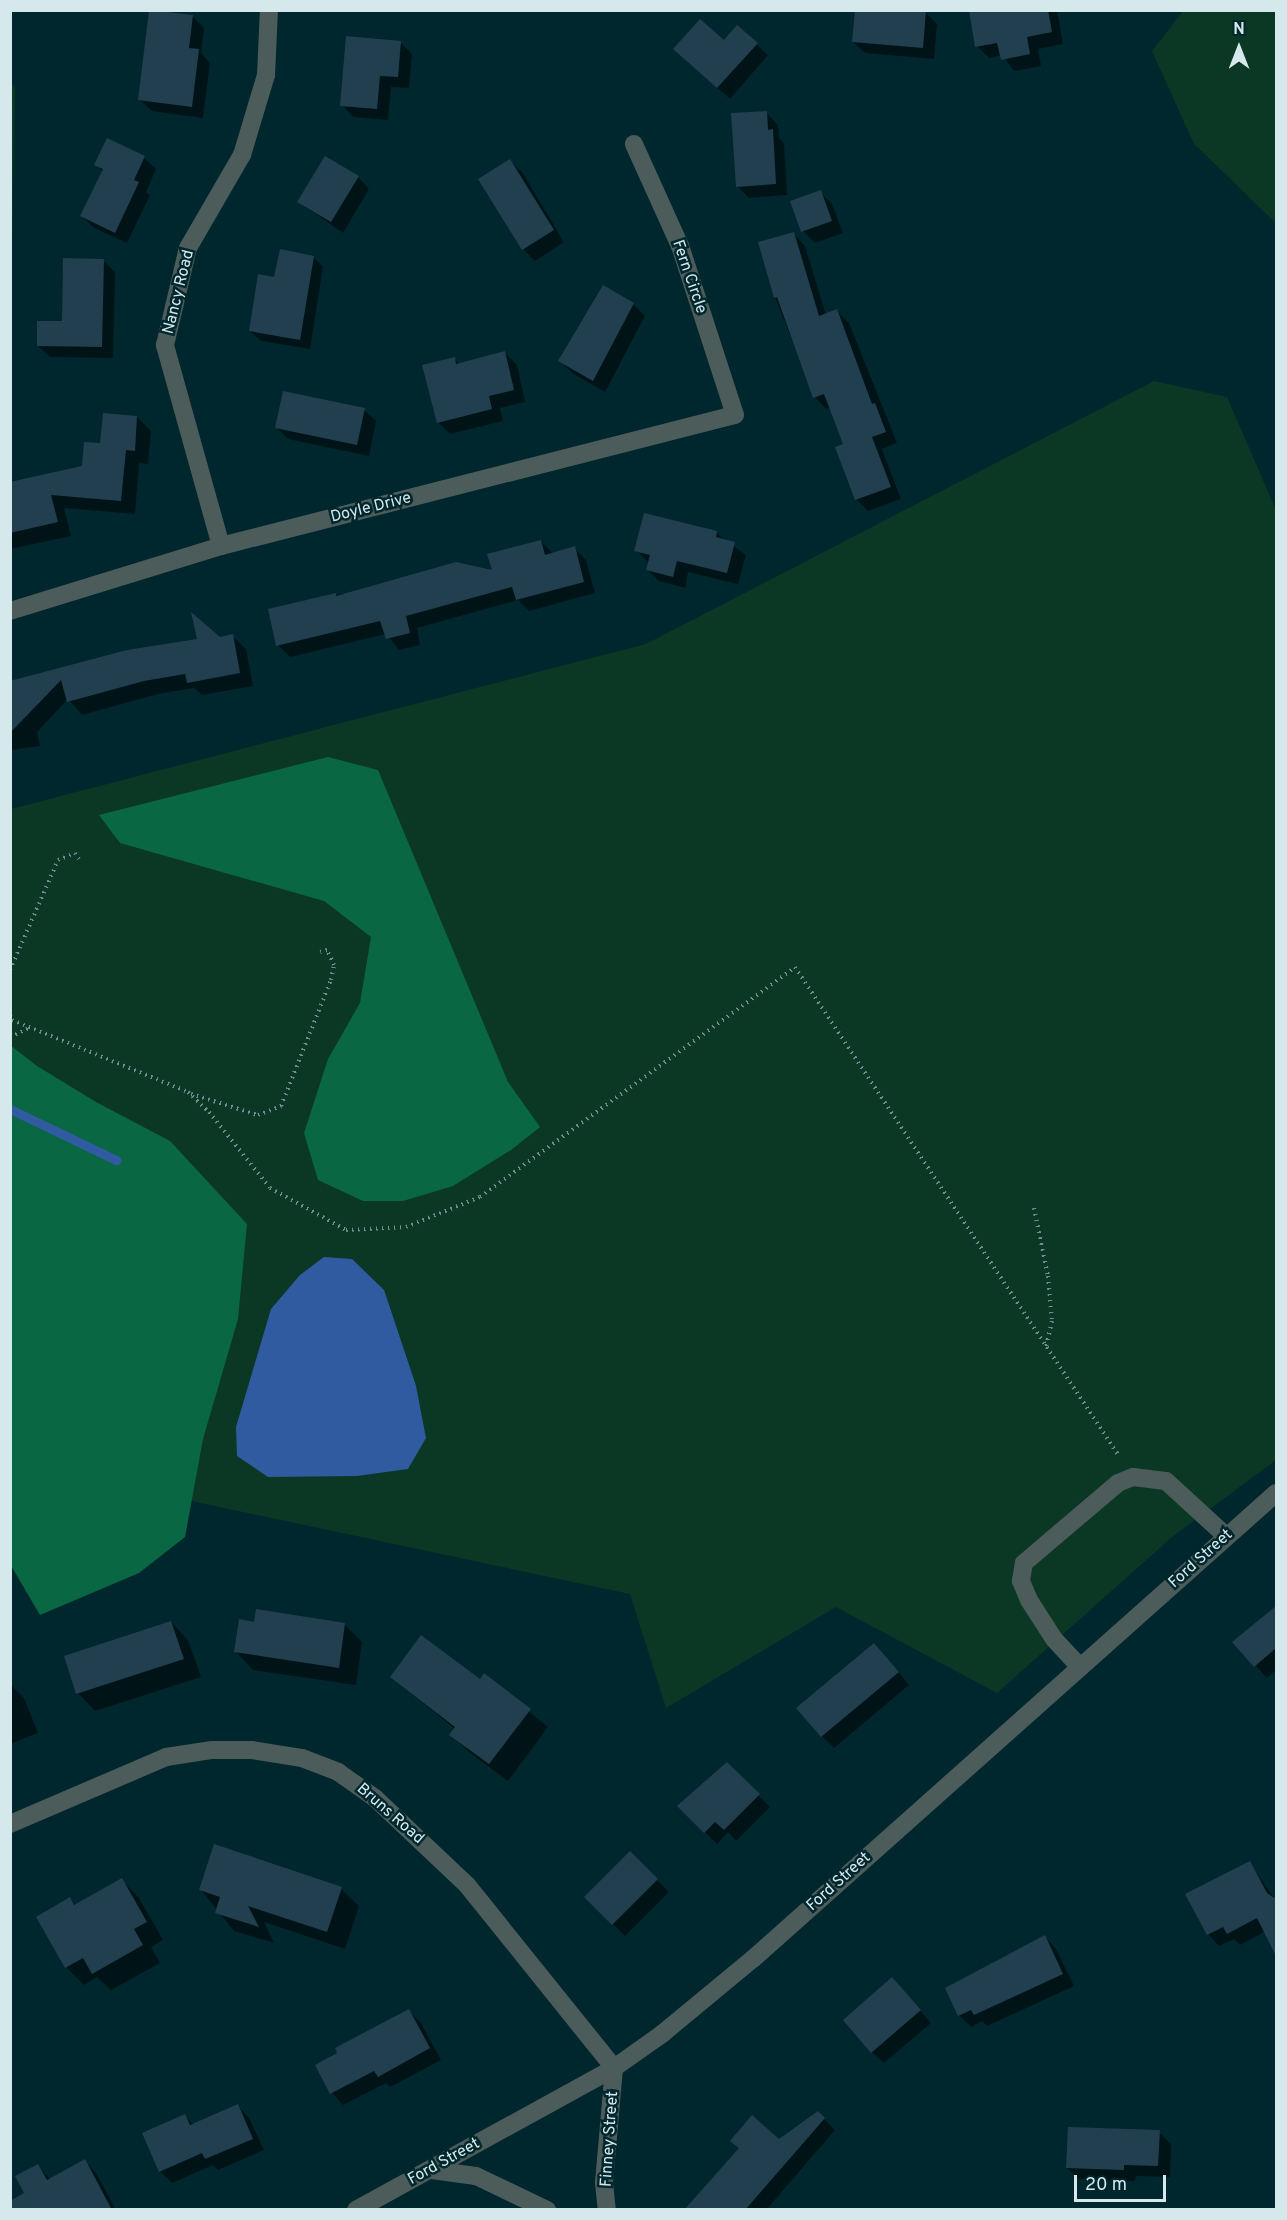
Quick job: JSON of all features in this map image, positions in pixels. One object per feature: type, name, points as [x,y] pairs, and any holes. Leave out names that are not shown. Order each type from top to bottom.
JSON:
[{"type":"street","name":"Nancy Road","points":[[221,546],[165,345],[188,248],[242,155],[266,75],[269,10]]},
{"type":"street","name":"Fern Circle","points":[[634,144],[680,246],[735,415]]},
{"type":"street","name":"Doyle Drive","points":[[10,612],[221,546],[735,415]]},
{"type":"street","points":[[1080,1667],[1054,1639],[1029,1600],[1021,1581],[1024,1563],[1118,1483],[1133,1477],[1166,1481],[1226,1536]]},
{"type":"street","name":"Ford Street","points":[[356,2210],[614,2068],[754,1958],[1276,1492]]},
{"type":"street","name":"Bruns Road","points":[[10,1824],[166,1757],[212,1750],[252,1750],[302,1758],[338,1772],[375,1798],[467,1885],[614,2068]]},
{"type":"street","name":"Finney Street","points":[[607,2210],[604,2182],[614,2068]]},
{"type":"street","points":[[432,2170],[476,2176],[547,2210]]},
{"type":"path","points":[[10,970],[58,860],[75,853],[79,858]]},
{"type":"path","points":[[10,1015],[12,1020],[32,1026],[188,1092],[258,1115],[281,1106],[331,980],[334,965],[327,950],[320,952]]},
{"type":"path","points":[[188,1092],[209,1112],[270,1188],[346,1230],[406,1227],[480,1197],[795,967],[1133,1477]]},
{"type":"path","points":[[10,1037],[32,1026]]},
{"type":"path","points":[[1034,1208],[1048,1276],[1052,1321],[1046,1348]]},
{"type":"green space","points":[[1184,10],[1276,11],[1276,223],[1194,144],[1152,51]]},
{"type":"green space","points":[[11,81],[15,89],[11,293]]},
{"type":"green space","points":[[1154,381],[1227,397],[1276,510],[1276,1460],[1172,1537],[997,1693],[836,1607],[666,1708],[630,1594],[163,1495],[11,1128],[11,809],[646,644]]},
{"type":"green space","points":[[328,757],[378,770],[508,1082],[540,1127],[511,1150],[453,1186],[403,1201],[363,1201],[318,1180],[304,1133],[328,1059],[360,1003],[371,937],[324,901],[120,843],[99,815]]},
{"type":"green space","points":[[10,1045],[37,1066],[96,1102],[170,1141],[247,1224],[238,1319],[203,1439],[185,1537],[139,1573],[40,1615],[10,1564]]},
{"type":"water","points":[[324,1257],[352,1259],[384,1290],[416,1386],[426,1438],[408,1469],[357,1476],[268,1477],[237,1456],[236,1427],[271,1309],[300,1275]]},
{"type":"building","points":[[149,10],[193,15],[189,48],[199,49],[192,107],[138,100]]},
{"type":"building","points":[[855,10],[926,10],[923,48],[852,42]]},
{"type":"building","points":[[969,10],[1048,10],[1052,32],[1027,37],[1030,54],[1001,60],[997,43],[975,47]]},
{"type":"building","points":[[700,19],[724,40],[737,25],[758,43],[717,88],[673,49]]},
{"type":"building","points":[[346,36],[401,41],[398,77],[380,76],[377,109],[340,106]]},
{"type":"building","points":[[767,111],[768,130],[773,129],[776,184],[736,187],[731,113]]},
{"type":"building","points":[[107,138],[145,156],[134,180],[139,182],[115,233],[80,216],[103,169],[94,165]]},
{"type":"building","points":[[325,156],[359,176],[331,222],[297,202]]},
{"type":"building","points":[[510,159],[554,230],[522,250],[478,179]]},
{"type":"building","points":[[821,190],[832,221],[801,232],[790,201]]},
{"type":"building","points":[[794,232],[819,316],[837,309],[872,404],[875,403],[886,432],[872,437],[891,487],[855,500],[835,447],[843,444],[824,394],[813,398],[777,297],[774,298],[758,242]]},
{"type":"building","points":[[280,249],[314,256],[300,340],[249,331],[258,274],[274,277]]},
{"type":"building","points":[[63,258],[104,259],[102,347],[37,346],[37,321],[62,321]]},
{"type":"building","points":[[603,285],[634,303],[593,381],[558,361]]},
{"type":"building","points":[[505,351],[514,390],[489,396],[492,409],[437,423],[422,365],[455,357],[456,364]]},
{"type":"building","points":[[283,391],[365,408],[357,445],[275,428]]},
{"type":"building","points":[[103,413],[137,416],[135,451],[126,450],[121,501],[51,495],[58,522],[10,533],[10,482],[82,466],[84,442],[100,443]]},
{"type":"building","points":[[644,513],[717,531],[716,537],[735,542],[727,573],[677,561],[673,577],[646,570],[650,555],[634,551]]},
{"type":"building","points":[[541,540],[545,555],[575,546],[584,582],[516,600],[512,587],[406,616],[410,633],[386,639],[380,621],[276,646],[268,609],[336,593],[336,596],[456,562],[492,570],[487,554]]},
{"type":"building","points":[[191,612],[220,637],[233,634],[240,673],[187,683],[185,674],[144,681],[67,702],[61,680],[10,733],[10,681],[127,650],[197,639]]},
{"type":"building","points":[[1276,1606],[1276,1648],[1254,1667],[1232,1642]]},
{"type":"building","points":[[256,1609],[345,1623],[339,1668],[234,1652],[239,1619],[254,1622]]},
{"type":"building","points":[[171,1621],[184,1659],[76,1694],[64,1656]]},
{"type":"building","points":[[421,1635],[480,1679],[484,1673],[531,1709],[489,1764],[449,1735],[455,1727],[390,1677]]},
{"type":"building","points":[[874,1643],[899,1672],[821,1737],[796,1708]]},
{"type":"building","points":[[727,1762],[760,1794],[724,1830],[715,1822],[704,1833],[677,1806]]},
{"type":"building","points":[[214,1844],[342,1887],[327,1932],[248,1906],[259,1927],[215,1913],[220,1897],[199,1890]]},
{"type":"building","points":[[630,1851],[658,1879],[612,1925],[584,1897]]},
{"type":"building","points":[[1250,1861],[1267,1893],[1276,1899],[1276,1956],[1257,1918],[1227,1934],[1223,1927],[1207,1935],[1185,1894]]},
{"type":"building","points":[[122,1878],[147,1922],[134,1929],[143,1945],[92,1974],[83,1958],[65,1968],[36,1917],[70,1897],[74,1905]]},
{"type":"building","points":[[1045,1935],[1063,1974],[974,2015],[971,2010],[958,2016],[945,1988]]},
{"type":"building","points":[[892,1977],[921,2010],[871,2053],[843,2020]]},
{"type":"building","points":[[409,2009],[430,2048],[378,2077],[374,2071],[330,2094],[315,2065],[337,2053],[335,2048]]},
{"type":"building","points":[[238,2104],[253,2139],[205,2159],[202,2153],[159,2172],[142,2133],[185,2114],[190,2125]]},
{"type":"building","points":[[818,2111],[825,2118],[745,2210],[684,2210],[739,2148],[730,2141],[752,2115],[779,2139]]},
{"type":"building","points":[[1068,2127],[1160,2130],[1158,2166],[1124,2165],[1124,2170],[1066,2168]]},
{"type":"building","points":[[85,2159],[112,2210],[10,2210],[10,2201],[24,2193],[15,2176],[38,2164],[47,2180]]},
{"type":"waterway","points":[[10,1109],[116,1160]]}]
